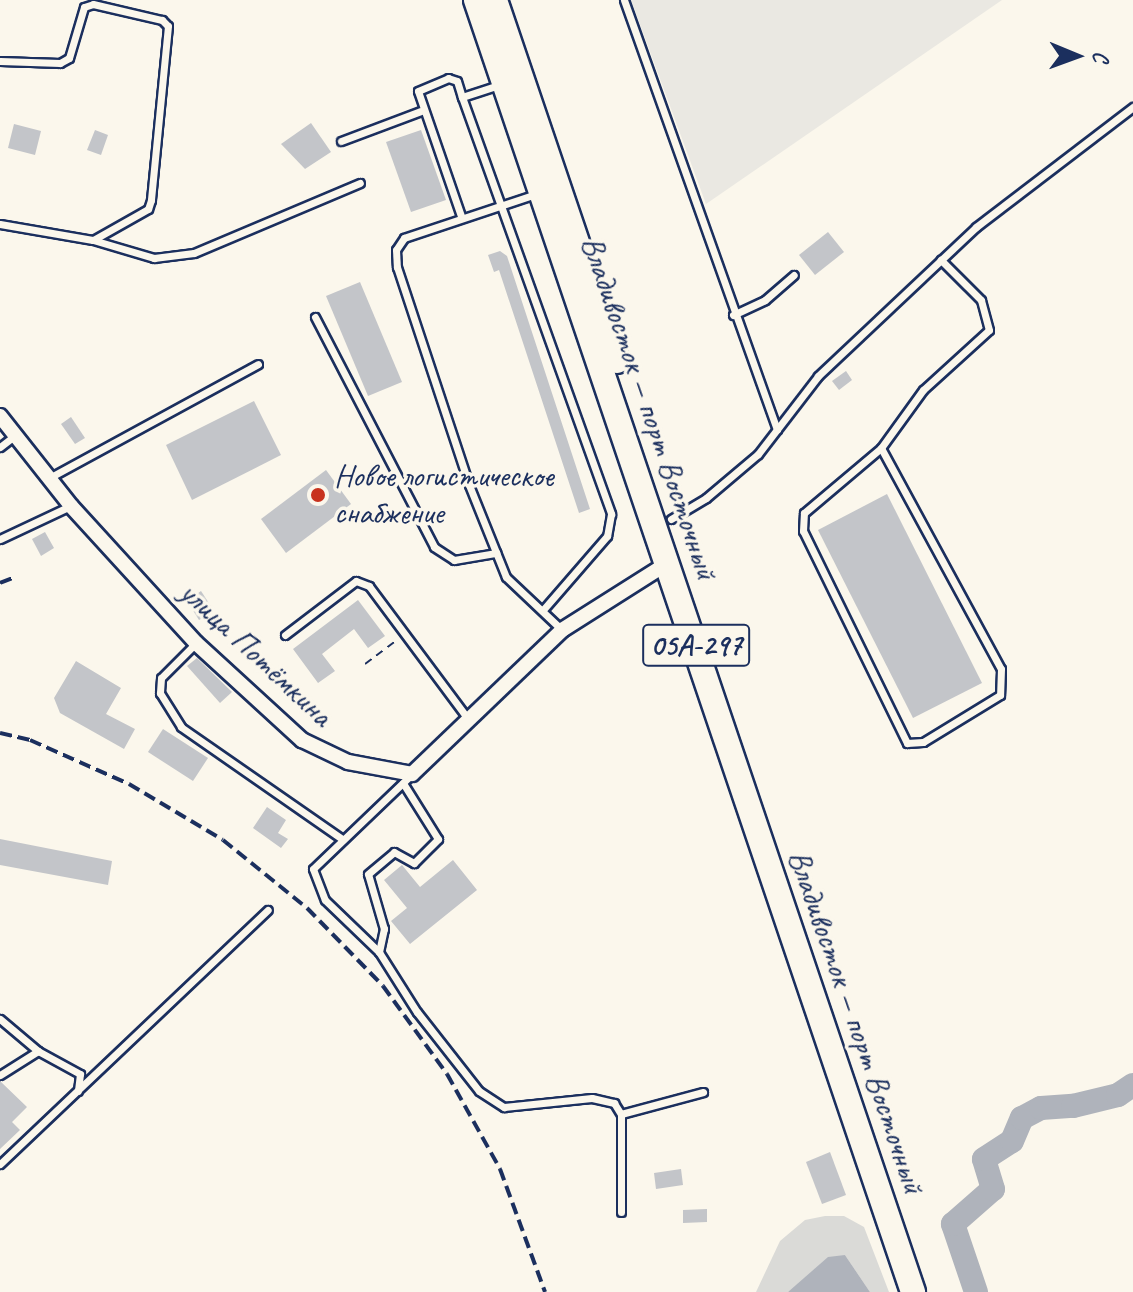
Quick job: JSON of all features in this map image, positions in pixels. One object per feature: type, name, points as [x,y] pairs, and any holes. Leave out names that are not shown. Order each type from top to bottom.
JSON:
[{"type":"highway","name":"Владивосток — порт Восточный","points":[[476,0],[913,1292]]},
{"type":"highway","name":"Владивосток — порт Восточный","points":[[495,0],[930,1292]]},
{"type":"street","name":"улица Потёмкина","points":[[0,416],[71,506],[196,643],[272,717],[325,756],[407,778]]},
{"type":"street","points":[[407,778],[471,722],[562,630],[668,563]]},
{"type":"lane","points":[[624,0],[733,315],[777,430]]},
{"type":"lane","points":[[0,61],[60,63],[69,58],[84,7],[93,4],[162,20],[168,26],[148,209],[93,240]]},
{"type":"lane","points":[[461,216],[421,111],[418,91],[448,78],[457,81],[611,514],[607,536],[543,610]]},
{"type":"lane","points":[[462,97],[505,83]]},
{"type":"lane","points":[[671,519],[706,498],[777,430],[818,376],[941,260],[1133,107]]},
{"type":"lane","points":[[341,141],[421,111]]},
{"type":"lane","points":[[0,224],[93,240],[154,258],[194,253],[360,183]]},
{"type":"lane","points":[[542,193],[461,216],[404,238],[396,250],[397,267],[496,553],[516,591],[543,610],[562,630]]},
{"type":"lane","points":[[881,448],[1001,669],[1000,695],[923,742],[907,743],[803,531],[804,513],[881,448],[923,390],[989,330],[981,300],[941,260]]},
{"type":"lane","points":[[733,315],[765,300],[794,275]]},
{"type":"lane","points":[[315,317],[434,547],[454,560],[496,553]]},
{"type":"lane","points":[[48,478],[258,364]]},
{"type":"lane","points":[[0,447],[14,436]]},
{"type":"lane","points":[[0,539],[71,506]]},
{"type":"lane","points":[[285,635],[356,581],[369,586],[471,722]]},
{"type":"lane","points":[[196,643],[161,678],[160,693],[181,727],[342,839]]},
{"type":"lane","points":[[379,952],[384,929],[368,874],[394,852],[414,863],[438,839],[407,778],[313,869],[325,900],[379,952],[417,1012],[479,1091],[504,1107],[592,1098],[614,1103],[621,1114],[621,1212]]},
{"type":"lane","points":[[0,1164],[268,910]]},
{"type":"lane","points":[[0,1019],[38,1051],[80,1074],[77,1092]]},
{"type":"lane","points":[[0,1075],[38,1051]]},
{"type":"lane","points":[[621,1114],[703,1092]]},
{"type":"path","points":[[365,664],[404,635]]},
{"type":"shaded area","points":[[631,0],[1002,0],[706,204]]},
{"type":"shaded area","points":[[844,1216],[864,1227],[889,1292],[870,1292],[845,1255],[788,1292],[756,1292],[780,1241],[805,1220]]},
{"type":"shaded area","points":[[845,1255],[870,1292],[788,1292],[828,1257]]},
{"type":"building","points":[[311,123],[331,152],[305,169],[281,144]]},
{"type":"building","points":[[14,124],[41,131],[35,155],[8,148]]},
{"type":"building","points":[[95,130],[108,135],[101,155],[87,150]]},
{"type":"building","points":[[421,130],[446,200],[411,212],[386,142]]},
{"type":"building","points":[[828,232],[844,252],[815,275],[799,255]]},
{"type":"building","points":[[500,251],[507,256],[590,509],[579,513],[499,270],[494,272],[488,255]]},
{"type":"building","points":[[360,282],[402,382],[368,396],[326,296]]},
{"type":"building","points":[[846,371],[852,380],[839,390],[832,381]]},
{"type":"building","points":[[254,401],[281,455],[192,500],[166,445]]},
{"type":"building","points":[[71,417],[85,438],[75,444],[61,424]]},
{"type":"building","points":[[326,470],[351,504],[286,553],[261,519]]},
{"type":"building","points":[[887,494],[982,683],[913,718],[818,530]]},
{"type":"building","points":[[45,532],[54,548],[41,556],[32,539]]},
{"type":"building","points":[[201,591],[214,611],[199,620],[187,601]]},
{"type":"building","points":[[358,600],[385,636],[368,648],[354,629],[322,654],[335,671],[318,683],[293,649]]},
{"type":"building","points":[[197,658],[232,692],[220,703],[187,666]]},
{"type":"building","points":[[76,661],[121,688],[106,714],[135,729],[124,749],[60,713],[54,698]]},
{"type":"building","points":[[163,729],[208,758],[193,781],[148,752]]},
{"type":"building","points":[[267,807],[286,820],[278,833],[288,839],[281,848],[253,828]]},
{"type":"building","points":[[0,839],[112,861],[108,885],[0,865]]},
{"type":"building","points":[[453,860],[477,890],[410,944],[391,921],[407,908],[384,880],[402,865],[420,887]]},
{"type":"building","points":[[0,1081],[27,1107],[12,1122],[20,1130],[0,1149]]},
{"type":"building","points":[[830,1152],[846,1195],[822,1204],[806,1162]]},
{"type":"building","points":[[681,1169],[683,1185],[656,1189],[654,1173]]},
{"type":"building","points":[[707,1209],[707,1222],[683,1223],[683,1210]]},
{"type":"waterway","points":[[976,1292],[953,1224],[993,1189],[984,1159],[1012,1141],[1022,1118],[1041,1108],[1073,1106],[1118,1095],[1133,1085]]},
{"type":"railway","points":[[0,583],[13,578]]},
{"type":"railway","points":[[0,733],[30,740],[129,784],[223,840],[307,908],[383,986],[447,1074],[500,1169],[545,1292]]},
{"type":"place","name":"Новое логистическое снабжение","points":[[318,495]]}]
